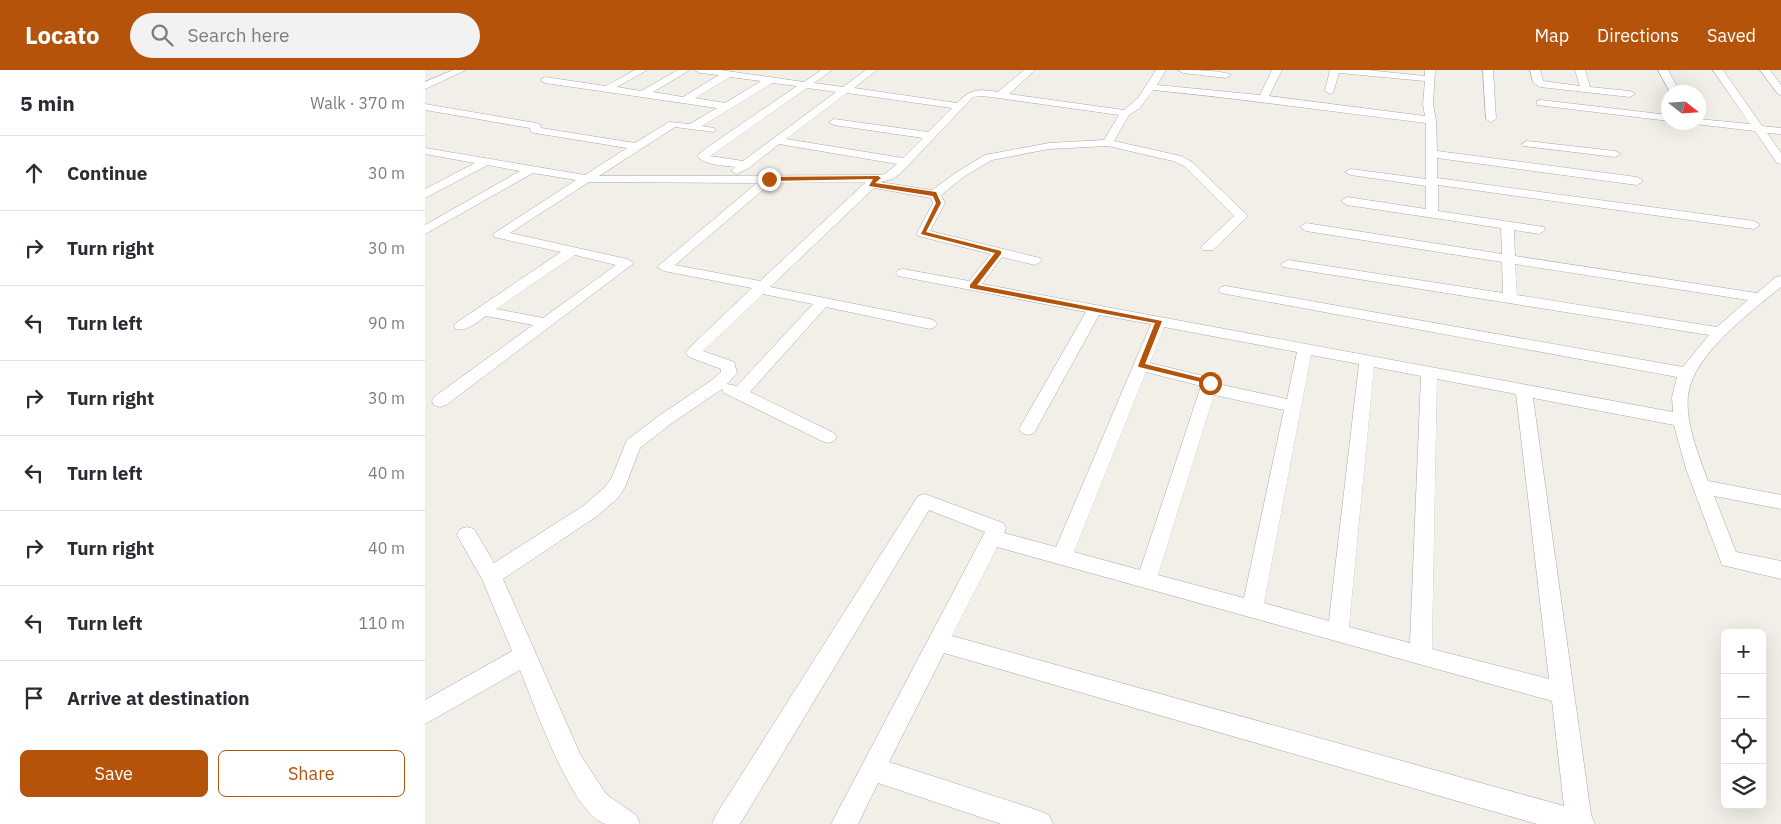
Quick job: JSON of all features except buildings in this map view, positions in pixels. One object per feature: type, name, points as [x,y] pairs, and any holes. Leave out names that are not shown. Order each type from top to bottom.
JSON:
[{"type":"street","points":[[425,86],[461,70]]},
{"type":"street","points":[[607,88],[642,70]]},
{"type":"street","points":[[643,94],[685,70]]},
{"type":"street","points":[[700,70],[959,106]]},
{"type":"street","points":[[745,165],[707,159],[703,156],[827,70]]},
{"type":"street","points":[[725,180],[872,70]]},
{"type":"street","points":[[1001,95],[1030,70]]},
{"type":"street","points":[[1107,143],[1125,113],[1151,87],[1161,70]]},
{"type":"street","points":[[1183,70],[1226,75]]},
{"type":"street","points":[[1263,98],[1277,70]]},
{"type":"street","points":[[1330,91],[1337,70],[1430,75],[1428,104],[1431,120],[1432,214]]},
{"type":"street","points":[[1488,70],[1491,119]]},
{"type":"street","points":[[1535,70],[1540,84],[1629,94]]},
{"type":"street","points":[[1579,70],[1587,90]]},
{"type":"street","points":[[1663,70],[1671,85]]},
{"type":"street","points":[[1718,70],[1781,162]]},
{"type":"street","points":[[1765,70],[1781,92]]},
{"type":"street","points":[[425,74],[446,77]]},
{"type":"street","points":[[685,100],[728,74]]},
{"type":"street","points":[[545,80],[727,106]]},
{"type":"street","points":[[692,127],[769,80]]},
{"type":"street","points":[[1151,87],[1263,98],[1320,107],[1431,120]]},
{"type":"street","points":[[491,576],[590,511],[611,493],[619,482],[633,445],[666,419],[718,384],[729,373],[730,369],[728,366],[699,357],[694,353],[695,350],[874,181],[888,176],[906,162],[970,95],[975,93],[1001,95],[1125,113]]},
{"type":"street","points":[[1541,103],[1661,117]]},
{"type":"street","points":[[425,107],[536,126],[535,130],[638,147]]},
{"type":"street","points":[[834,122],[931,136]]},
{"type":"street","points":[[1706,123],[1781,131]]},
{"type":"street","points":[[440,401],[627,263],[499,234],[673,124],[710,130]]},
{"type":"street","points":[[778,141],[906,162]]},
{"type":"street","points":[[425,151],[590,178],[874,181],[935,194],[961,174],[989,157],[1049,146],[1107,143],[1177,158],[1188,164],[1241,216],[1208,247]]},
{"type":"street","points":[[1527,144],[1607,160],[1637,181]]},
{"type":"street","points":[[1431,154],[1607,160]]},
{"type":"street","points":[[425,194],[487,162]]},
{"type":"street","points":[[425,230],[531,169]]},
{"type":"street","points":[[1351,172],[1754,225]]},
{"type":"street","points":[[769,179],[664,267],[930,324]]},
{"type":"street","points":[[935,194],[939,203],[923,233],[1035,261]]},
{"type":"street","points":[[1347,201],[1539,230]]},
{"type":"street","points":[[1507,225],[1510,299]]},
{"type":"street","points":[[1306,226],[1508,258],[1773,290]]},
{"type":"street","points":[[461,326],[573,250]]},
{"type":"street","points":[[973,286],[999,252]]},
{"type":"street","points":[[1288,264],[1723,332]]},
{"type":"street","points":[[903,273],[1681,420]]},
{"type":"street","points":[[1226,290],[1687,373]]},
{"type":"street","points":[[1773,290],[1708,345],[1687,373],[1679,396],[1684,436],[1729,559],[1781,570]]},
{"type":"street","points":[[740,393],[823,302]]},
{"type":"street","points":[[1028,429],[1094,310]]},
{"type":"street","points":[[484,311],[544,323]]},
{"type":"street","points":[[1061,557],[1159,322]]},
{"type":"street","points":[[1252,610],[1305,349]]},
{"type":"street","points":[[1338,633],[1367,361]]},
{"type":"street","points":[[1141,366],[1210,383],[1147,580]]},
{"type":"street","points":[[1421,656],[1429,373]]},
{"type":"street","points":[[718,384],[828,437]]},
{"type":"street","points":[[1209,388],[1293,406]]},
{"type":"street","points":[[938,642],[1580,824],[1524,390]]},
{"type":"street","points":[[1703,487],[1781,502]]},
{"type":"street","points":[[725,824],[925,501],[997,528],[845,824]]},
{"type":"street","points":[[467,535],[491,576],[571,763],[597,803],[627,824]]},
{"type":"street","points":[[992,538],[1563,693]]},
{"type":"street","points":[[425,713],[526,655]]},
{"type":"street","points":[[873,769],[1040,824]]},
{"type":"route","points":[[769,179],[878,178],[871,184],[935,194],[939,203],[923,233],[999,252],[973,286],[1159,322],[1141,366],[1210,383]]}]
